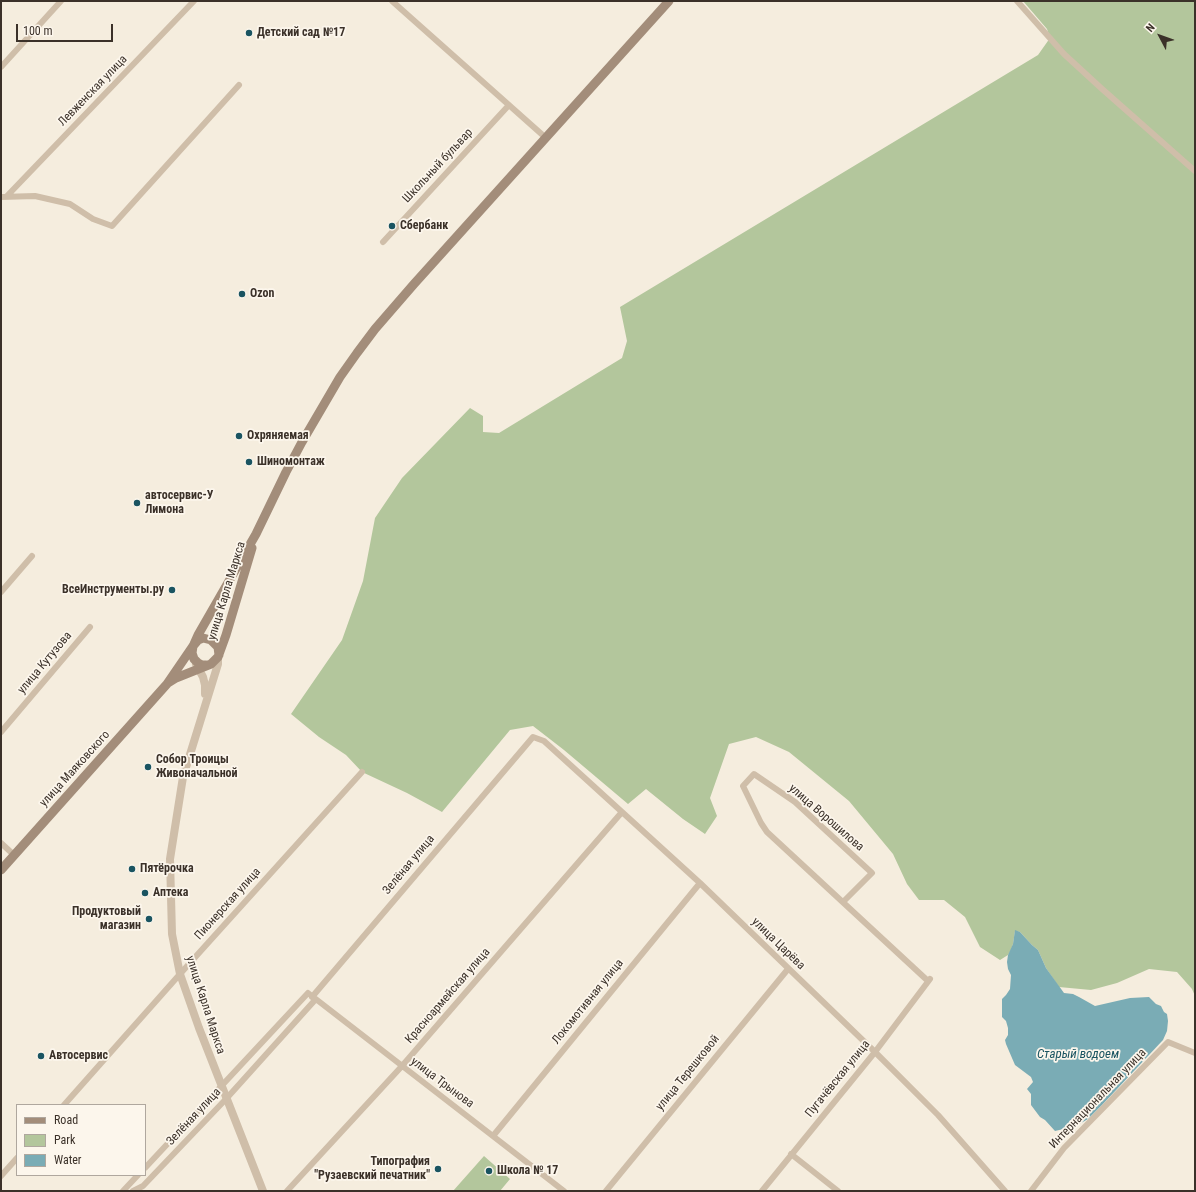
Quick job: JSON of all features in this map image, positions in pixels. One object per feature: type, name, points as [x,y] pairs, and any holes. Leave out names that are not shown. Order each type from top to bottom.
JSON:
[{"type":"main road","points":[[256,534],[286,472],[324,402],[340,377],[375,329],[669,1]]},
{"type":"main road","name":"улица Маяковского","points":[[1,870],[167,684],[193,645],[256,534]]},
{"type":"main road","name":"улица Карла Маркса","points":[[219,656],[256,534]]},
{"type":"main road","points":[[203,638],[211,640],[218,647],[219,656],[210,664],[203,667],[194,659],[192,653],[193,645],[198,640],[203,638]]},
{"type":"main road","name":"улица Маяковского","points":[[167,684],[176,678],[203,667]]},
{"type":"street","points":[[1,67],[61,1]]},
{"type":"street","name":"Левженская улица","points":[[4,196],[194,1]]},
{"type":"street","points":[[392,1],[546,138]]},
{"type":"street","points":[[1017,1],[1064,54],[1100,88],[1195,171]]},
{"type":"street","points":[[4,196],[35,196],[70,204],[93,219],[112,226],[239,85]]},
{"type":"street","name":"Школьный бульвар","points":[[384,242],[509,105]]},
{"type":"street","points":[[1,592],[32,556]]},
{"type":"street","name":"улица Кутузова","points":[[1,732],[90,626]]},
{"type":"street","name":"улица Карла Маркса","points":[[219,656],[218,664],[182,777],[170,859],[172,934],[180,974],[199,1028],[263,1191]]},
{"type":"street","name":"улица Карла Маркса","points":[[203,667],[205,701]]},
{"type":"street","name":"улица Царёва","points":[[523,747],[533,737],[544,741],[700,883],[938,1115],[1005,1191]]},
{"type":"street","name":"Зелёная улица","points":[[133,1191],[143,1186],[226,1099],[523,747]]},
{"type":"street","name":"Пионерская улица","points":[[65,1104],[362,772]]},
{"type":"street","name":"улица Ворошилова","points":[[843,902],[872,873],[795,802],[754,774],[743,786],[767,832],[843,902],[929,980]]},
{"type":"street","name":"Красноармейская улица","points":[[287,1191],[402,1066],[622,812]]},
{"type":"street","points":[[1,843],[14,855]]},
{"type":"street","name":"Локомотивная улица","points":[[493,1136],[700,883]]},
{"type":"street","name":"улица Терешковой","points":[[606,1191],[788,969]]},
{"type":"street","name":"Пугачёвская улица","points":[[762,1191],[875,1052],[929,980]]},
{"type":"street","name":"Зелёная улица","points":[[146,1167],[221,1087],[312,997]]},
{"type":"street","name":"улица Трынова","points":[[312,997],[564,1191]]},
{"type":"street","name":"Интернациональная улица","points":[[1032,1191],[1064,1148],[1168,1042],[1195,1053]]},
{"type":"street","points":[[791,1154],[838,1191]]},
{"type":"street","points":[[1,1176],[16,1159]]},
{"type":"street","points":[[123,1191],[137,1176]]},
{"type":"green space","points":[[1023,1],[1195,1],[1195,996],[1192,989],[1177,972],[1149,969],[1117,983],[1091,990],[1059,987],[1046,968],[1038,950],[1020,932],[1015,931],[1011,950],[1008,955],[1000,960],[980,947],[965,917],[944,900],[919,900],[907,884],[893,854],[849,801],[789,752],[756,737],[729,744],[710,798],[717,816],[705,834],[683,819],[646,789],[628,804],[533,726],[510,730],[442,812],[407,793],[362,772],[346,755],[319,737],[291,714],[342,640],[363,581],[375,518],[402,478],[470,408],[483,416],[483,432],[499,433],[622,358],[627,341],[620,307],[1038,55],[1050,38],[1047,29]]},
{"type":"green space","points":[[484,1156],[510,1179],[500,1191],[453,1191]]},
{"type":"water","name":"Старый водоем","points":[[1015,930],[1020,932],[1038,950],[1046,968],[1064,993],[1073,994],[1095,1006],[1130,998],[1149,997],[1156,1004],[1161,1006],[1167,1014],[1167,1031],[1163,1040],[1088,1119],[1076,1126],[1055,1131],[1045,1120],[1040,1117],[1031,1105],[1031,1094],[1027,1089],[1033,1082],[1031,1077],[1015,1065],[1006,1044],[1005,1040],[1008,1035],[1008,1028],[1006,1021],[1002,1017],[1002,999],[1010,989],[1011,975],[1007,962],[1008,955],[1013,944]]},
{"type":"place","name":"Детский сад №17","points":[[249,33]]},
{"type":"place","name":"Сбербанк","points":[[392,226]]},
{"type":"place","name":"Ozon","points":[[242,294]]},
{"type":"place","name":"Охряняемая","points":[[239,436]]},
{"type":"place","name":"Шиномонтаж","points":[[249,462]]},
{"type":"place","name":"автосервис-У Лимона","points":[[137,503]]},
{"type":"place","name":"ВсеИнструменты.ру","points":[[172,590]]},
{"type":"place","name":"Собор Троицы Живоначальной","points":[[148,767]]},
{"type":"place","name":"Пятёрочка","points":[[132,869]]},
{"type":"place","name":"Аптека","points":[[145,893]]},
{"type":"place","name":"Продуктовый магазин","points":[[149,919]]},
{"type":"place","name":"Автосервис","points":[[41,1056]]},
{"type":"place","name":"Типография \"Рузаевский печатник\"","points":[[438,1169]]},
{"type":"place","name":"Школа № 17","points":[[489,1171]]}]
